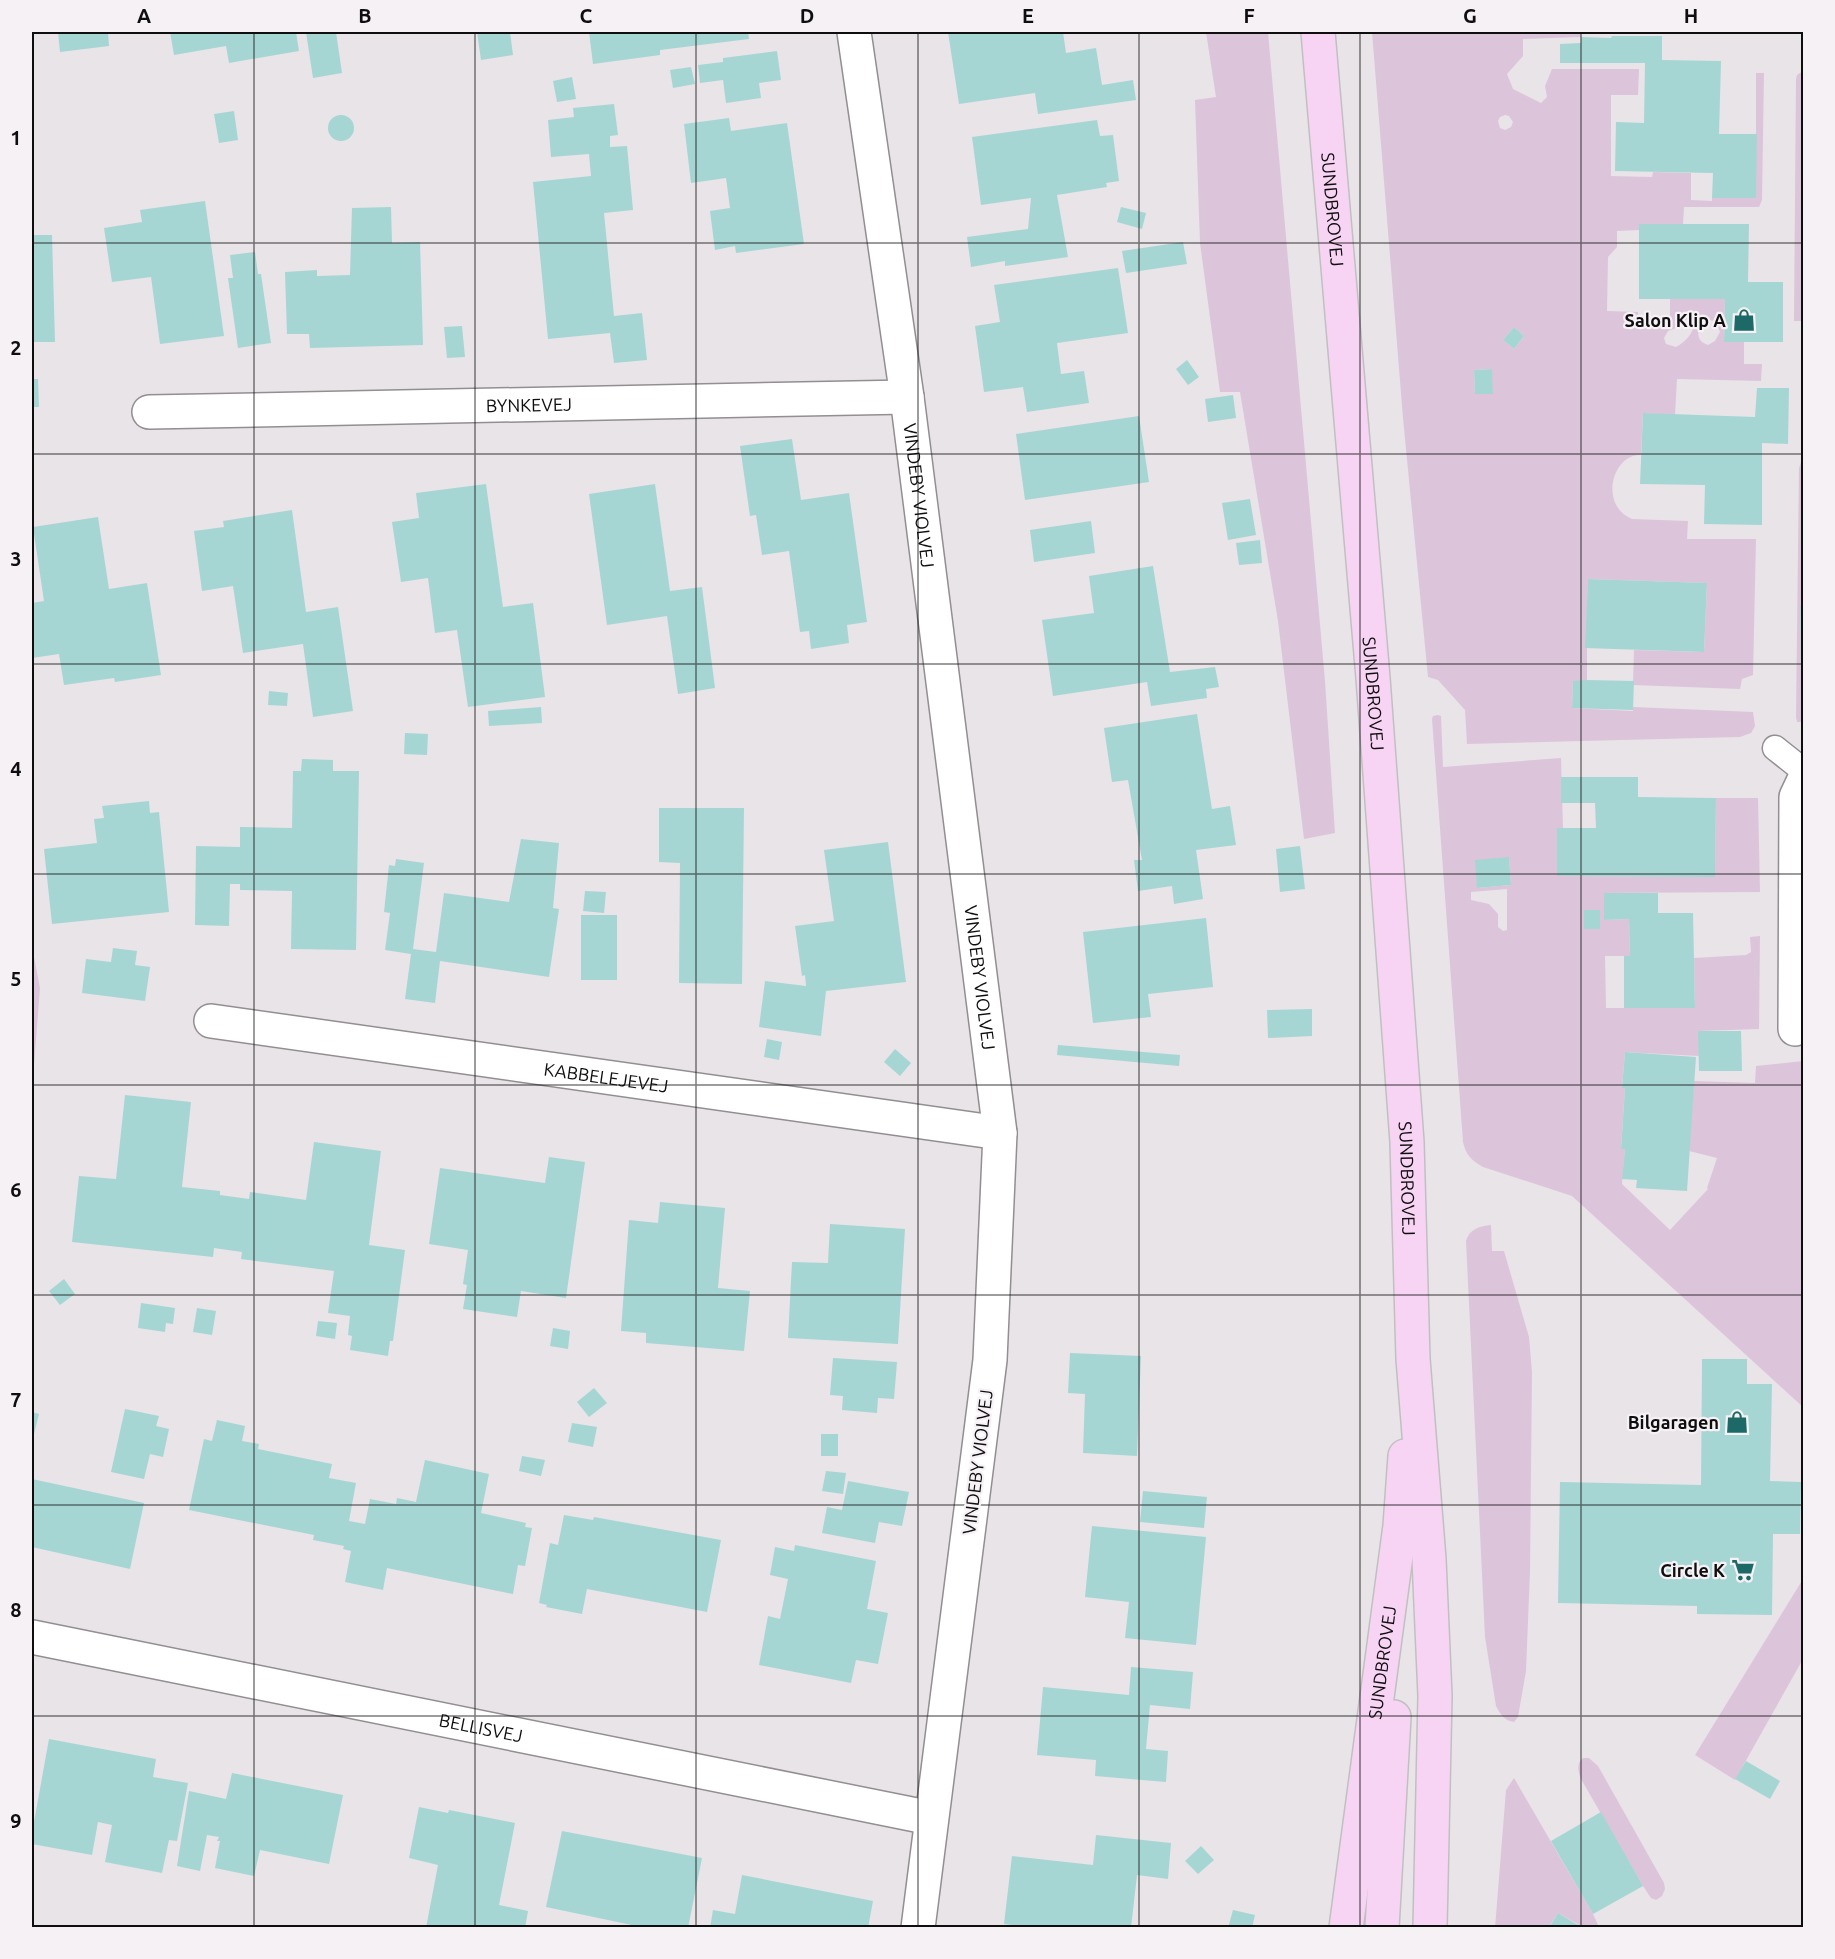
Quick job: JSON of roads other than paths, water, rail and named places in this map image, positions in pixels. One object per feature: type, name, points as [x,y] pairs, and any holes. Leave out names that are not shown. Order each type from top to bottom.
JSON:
[{"type":"main road","name":"SUNDBROVEJ","points":[[1318,32],[1372,666],[1406,1131],[1413,1359],[1430,1559],[1435,1696],[1430,1928]]},
{"type":"main road","name":"SUNDBROVEJ","points":[[1346,1928],[1400,1526],[1413,1359]]},
{"type":"main road","points":[[1382,1928],[1395,1692],[1400,1526]]},
{"type":"street","name":"VINDEBY VIOLVEJ","points":[[854,32],[907,397],[1000,1133],[990,1360],[918,1928]]},
{"type":"street","name":"BYNKEVEJ","points":[[149,412],[907,397]]},
{"type":"street","points":[[1795,1029],[1797,797],[1803,780]]},
{"type":"street","name":"KABBELEJEVEJ","points":[[211,1021],[1000,1133]]},
{"type":"street","name":"BELLISVEJ","points":[[32,1636],[931,1818]]},
{"type":"lane","points":[[1775,748],[1803,771]]},
{"type":"place","name":"Salon Klip A","points":[[1744,320]]},
{"type":"place","name":"Bilgaragen","points":[[1737,1422]]},
{"type":"place","name":"Circle K","points":[[1743,1570]]}]
